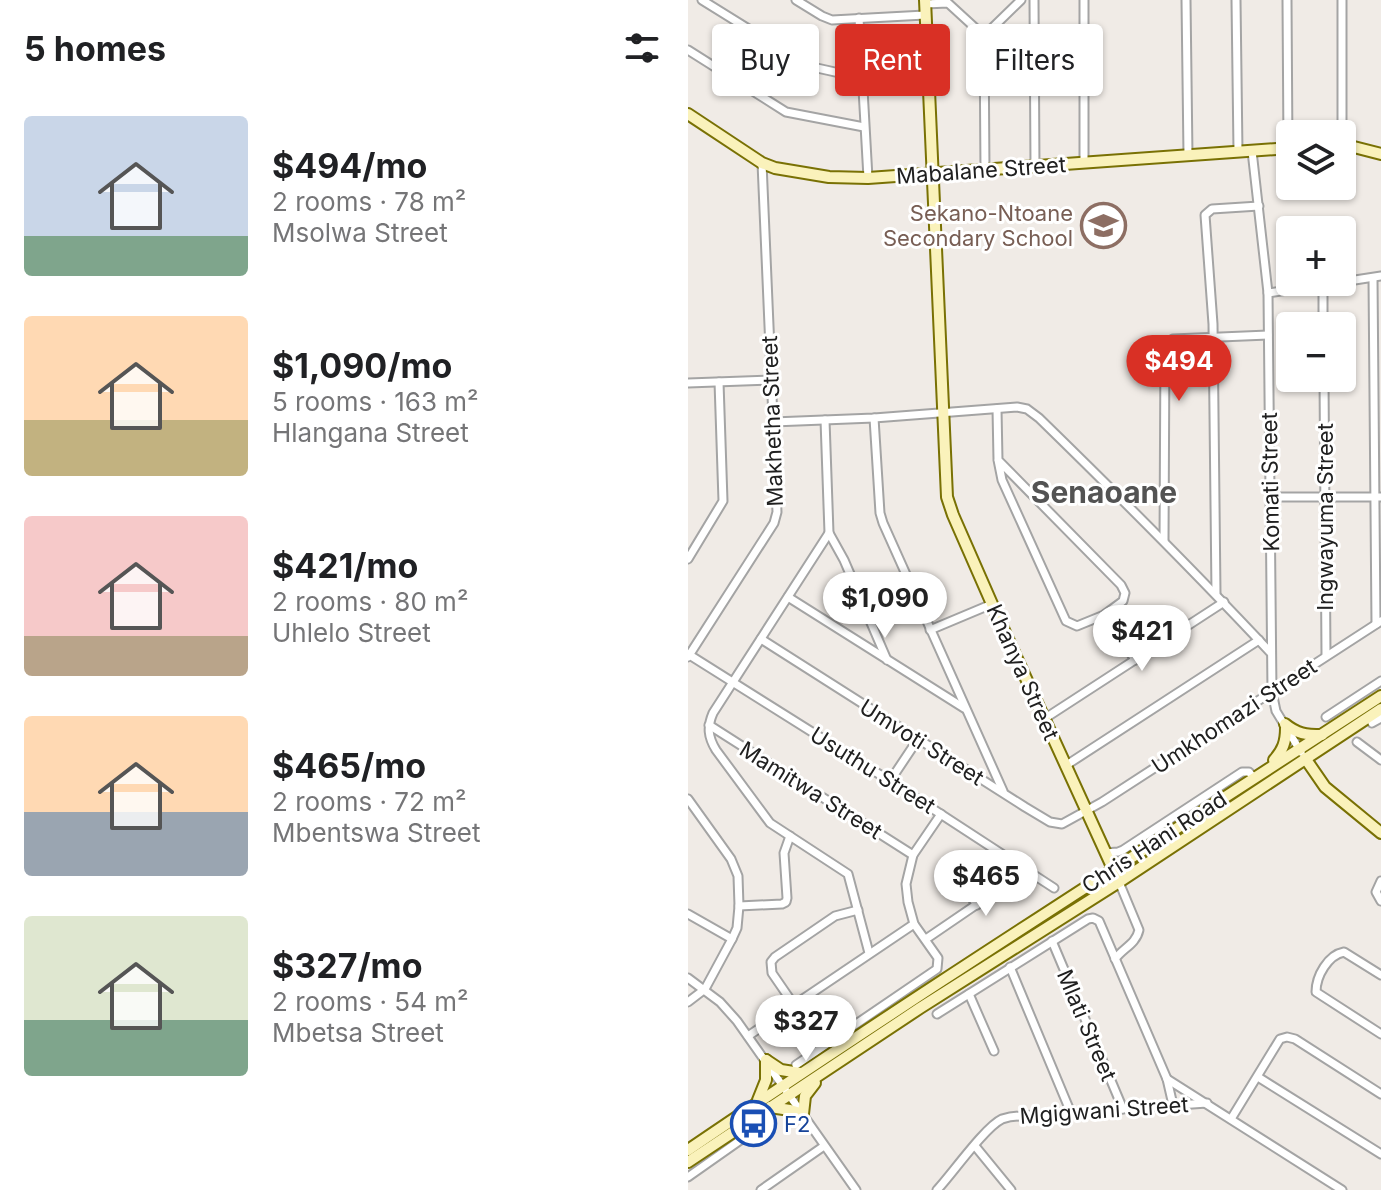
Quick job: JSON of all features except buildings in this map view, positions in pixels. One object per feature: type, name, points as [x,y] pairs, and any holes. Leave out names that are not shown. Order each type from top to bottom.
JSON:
[{"type":"main road","name":"Khanya Street","points":[[925,6],[947,497],[992,604],[1119,882]]},
{"type":"main road","name":"Mabalane Street","points":[[688,114],[762,163],[775,168],[844,179],[1276,149]]},
{"type":"main road","points":[[1356,148],[1381,154]]},
{"type":"main road","name":"Chris Hani Road","points":[[688,1150],[757,1102],[841,1061],[1119,882],[1381,696]]},
{"type":"main road","name":"Chris Hani Road","points":[[688,1162],[770,1107],[799,1069],[1258,776],[1381,709]]},
{"type":"main road","points":[[1285,726],[1303,734],[1322,735]]},
{"type":"main road","points":[[1258,776],[1282,752],[1285,726]]},
{"type":"main road","points":[[1302,754],[1325,787],[1381,833]]},
{"type":"main road","points":[[757,1102],[765,1085],[766,1060],[785,1072],[799,1069]]},
{"type":"main road","points":[[770,1107],[803,1114],[807,1092],[841,1061]]},
{"type":"street","points":[[702,0],[808,66],[835,72]]},
{"type":"street","points":[[796,0],[827,19],[859,18],[949,1],[972,24]]},
{"type":"street","points":[[996,24],[1021,0]]},
{"type":"street","points":[[1034,0],[1035,167]]},
{"type":"street","points":[[1084,0],[1084,163]]},
{"type":"street","points":[[1186,0],[1188,155]]},
{"type":"street","points":[[1236,0],[1238,151]]},
{"type":"street","points":[[1287,0],[1289,120]]},
{"type":"street","points":[[1342,0],[1342,120]]},
{"type":"street","points":[[859,18],[859,24]]},
{"type":"street","points":[[688,50],[786,112],[864,127]]},
{"type":"street","points":[[863,96],[868,178]]},
{"type":"street","points":[[984,96],[985,171]]},
{"type":"street","name":"Komati Street","points":[[1252,151],[1268,293],[1272,692],[1276,711],[1302,754]]},
{"type":"street","name":"Makhetha Street","points":[[689,655],[777,512],[762,163]]},
{"type":"street","points":[[1216,593],[1213,338],[1205,215],[1212,209],[1259,206]]},
{"type":"street","points":[[1356,280],[1377,277],[1379,622]]},
{"type":"street","points":[[1268,293],[1276,292]]},
{"type":"street","points":[[1164,541],[1164,349],[1167,342],[1173,339],[1268,335]]},
{"type":"street","points":[[688,383],[770,380]]},
{"type":"street","points":[[688,559],[723,501],[719,382]]},
{"type":"street","name":"Ingwayuma Street","points":[[1324,392],[1326,655]]},
{"type":"street","points":[[773,422],[1024,408],[1034,414],[1164,541],[1270,652]]},
{"type":"street","points":[[997,409],[998,460],[1002,480],[1066,621],[1077,626],[1106,614],[1123,601],[1125,593],[1121,585],[998,460]]},
{"type":"street","points":[[874,418],[878,493],[883,523],[1004,793]]},
{"type":"street","points":[[825,420],[829,533],[844,560],[887,660]]},
{"type":"street","points":[[1270,497],[1378,497]]},
{"type":"street","points":[[829,533],[713,713],[709,738],[775,828],[848,874],[869,953]]},
{"type":"street","points":[[788,597],[965,710]]},
{"type":"street","points":[[1044,719],[1224,602]]},
{"type":"street","points":[[930,630],[992,604]]},
{"type":"street","points":[[1106,614],[1135,660]]},
{"type":"street","name":"Umkhomazi Street","points":[[1086,812],[1379,622]]},
{"type":"street","name":"Umvoti Street","points":[[761,639],[1054,824],[1067,823],[1086,812]]},
{"type":"street","points":[[1065,766],[1259,640]]},
{"type":"street","name":"Usuthu Street","points":[[689,655],[1054,888]]},
{"type":"street","points":[[1326,717],[1381,681]]},
{"type":"street","points":[[1372,723],[1381,718]]},
{"type":"street","name":"Mamitwa Street","points":[[709,725],[913,855]]},
{"type":"street","points":[[890,781],[918,739]]},
{"type":"street","points":[[1357,742],[1381,760]]},
{"type":"street","points":[[1105,853],[1123,850],[1242,772],[1258,776]]},
{"type":"street","points":[[688,799],[731,859],[738,876],[739,906],[737,928],[732,939],[705,989],[688,1002]]},
{"type":"street","points":[[799,1069],[937,969],[938,958],[914,924],[906,884],[913,855],[941,814]]},
{"type":"street","points":[[739,906],[786,902],[784,849],[790,836]]},
{"type":"street","points":[[926,939],[1027,870]]},
{"type":"street","points":[[1381,881],[1376,892],[1381,901]]},
{"type":"street","name":"Khanya Street","points":[[1115,959],[1135,941],[1139,930],[1119,882]]},
{"type":"street","points":[[968,893],[977,905]]},
{"type":"street","points":[[794,1005],[772,973],[771,962],[835,916],[858,910]]},
{"type":"street","points":[[688,914],[732,939]]},
{"type":"street","points":[[937,1014],[1093,918],[1099,921],[1167,1079],[1173,1105]]},
{"type":"street","points":[[748,1036],[914,924]]},
{"type":"street","name":"Mlati Street","points":[[1052,941],[1123,1109]]},
{"type":"street","points":[[1381,975],[1341,952],[1332,957],[1316,986],[1316,992],[1381,1034]]},
{"type":"street","points":[[1010,967],[1071,1113]]},
{"type":"street","points":[[688,978],[720,1002],[748,1036],[854,1189]]},
{"type":"street","points":[[969,994],[994,1051]]},
{"type":"street","points":[[1231,1119],[1280,1039],[1290,1037],[1381,1094]]},
{"type":"street","points":[[1258,1077],[1381,1154]]},
{"type":"street","points":[[1167,1079],[1342,1190]]},
{"type":"street","name":"Mgigwani Street","points":[[940,1189],[995,1123],[1003,1119],[1207,1103]]},
{"type":"street","points":[[688,1177],[769,1120]]},
{"type":"street","points":[[761,1190],[824,1146]]},
{"type":"street","points":[[975,1146],[1011,1190]]},
{"type":"place","name":"Sekano-Ntoane Secondary School","points":[[1104,226]]},
{"type":"place","name":"F2","points":[[753,1124]]},
{"type":"district","name":"Senaoane","points":[[1104,492]]}]
